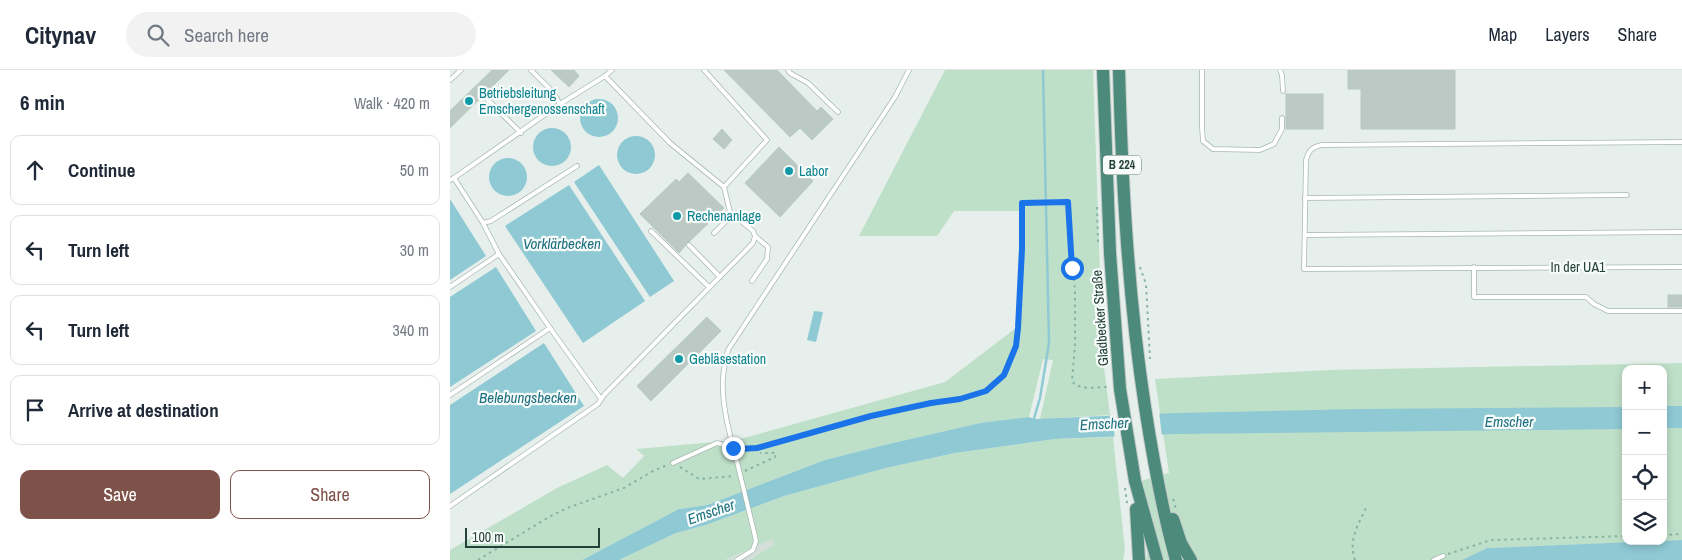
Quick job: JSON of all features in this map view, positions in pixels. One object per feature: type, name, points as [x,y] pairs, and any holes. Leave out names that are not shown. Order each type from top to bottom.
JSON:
[{"type":"highway","name":"Gladbecker Straße","points":[[1103,70],[1115,388],[1135,481],[1157,560]]},
{"type":"highway","name":"B 224","points":[[1119,70],[1124,200],[1142,386],[1152,454],[1167,528],[1176,560]]},
{"type":"highway","points":[[1152,454],[1173,522],[1181,543],[1191,560]]},
{"type":"highway","points":[[1135,481],[1139,560]]},
{"type":"lane","points":[[450,80],[461,70]]},
{"type":"lane","points":[[531,70],[553,92],[560,104]]},
{"type":"lane","points":[[601,400],[499,254],[483,223],[452,179],[612,70]]},
{"type":"lane","points":[[704,70],[767,140],[724,187]]},
{"type":"lane","points":[[788,70],[808,83],[838,112]]},
{"type":"lane","points":[[737,560],[753,550],[756,541],[728,427],[723,394],[723,376],[728,350],[895,97],[909,70]]},
{"type":"lane","points":[[1202,70],[1202,127],[1204,141],[1213,149],[1260,150],[1274,144],[1282,129],[1282,118]]},
{"type":"lane","points":[[1280,70],[1283,91]]},
{"type":"lane","points":[[605,76],[670,144],[724,187],[730,212],[753,231],[768,247],[766,259],[752,281]]},
{"type":"lane","points":[[488,100],[521,133]]},
{"type":"lane","points":[[1682,142],[1322,145],[1313,147],[1308,152],[1306,160],[1305,235],[1682,232]]},
{"type":"lane","points":[[483,223],[491,221],[577,166]]},
{"type":"lane","points":[[1305,198],[1627,195]]},
{"type":"lane","points":[[714,233],[733,214]]},
{"type":"lane","points":[[651,231],[709,287]]},
{"type":"lane","name":"In der UA1","points":[[1305,235],[1304,269],[1682,267]]},
{"type":"lane","points":[[450,506],[601,400],[648,349],[753,243],[756,236]]},
{"type":"lane","points":[[689,245],[720,276]]},
{"type":"lane","points":[[450,287],[499,254]]},
{"type":"lane","points":[[1474,267],[1474,297],[1586,297],[1594,304],[1608,311],[1682,311]]},
{"type":"lane","points":[[450,395],[550,328]]},
{"type":"lane","points":[[673,463],[717,444],[738,449],[757,448]]},
{"type":"lane","points":[[1434,560],[1443,556]]},
{"type":"path","points":[[775,457],[776,453],[759,453],[757,448],[871,416],[931,403],[960,399],[986,391],[1004,375],[1016,346],[1022,249],[1022,203],[1068,202],[1075,290],[1075,345],[1072,381],[1080,387],[1115,388]]},
{"type":"path","points":[[1139,260],[1146,284],[1150,362]]},
{"type":"path","points":[[478,560],[558,512],[582,501],[624,488],[651,472],[673,463],[699,479]]},
{"type":"path","points":[[1172,496],[1177,515]]},
{"type":"path","points":[[1355,560],[1352,548],[1353,535],[1366,508]]},
{"type":"path","points":[[1667,534],[1682,534]]},
{"type":"path","points":[[1443,556],[1491,540],[1622,536]]},
{"type":"shaded area","points":[[772,539],[776,544],[749,560],[725,560]]},
{"type":"green space","points":[[945,70],[1093,70],[1103,359],[1110,415],[1040,419],[1053,360],[1043,359],[1029,417],[980,423],[825,460],[707,505],[679,509],[582,560],[450,560],[450,550],[557,488],[607,465],[623,478],[644,456],[636,449],[737,440],[945,382],[1016,328],[1020,211],[954,211],[937,236],[859,236]]},
{"type":"green space","points":[[1682,363],[1682,540],[1667,541],[1667,365],[1622,365],[1622,543],[1487,548],[1462,560],[1146,560],[1147,554],[1137,482],[1169,473],[1155,379],[1330,370]]},
{"type":"green space","points":[[1113,437],[1125,550],[1123,560],[749,560],[775,544],[772,539],[725,560],[619,560],[676,533],[706,525],[784,496],[886,468],[955,453],[1055,439]]},
{"type":"water","points":[[599,99],[613,104],[618,118],[613,132],[599,137],[585,132],[580,118],[585,104]]},
{"type":"water","points":[[552,128],[566,133],[571,147],[566,161],[552,166],[538,161],[533,147],[538,133]]},
{"type":"water","points":[[636,136],[650,141],[655,155],[650,169],[636,174],[622,169],[617,155],[622,141]]},
{"type":"water","points":[[508,158],[522,163],[527,177],[522,191],[508,196],[494,191],[489,177],[494,163]]},
{"type":"water","points":[[599,165],[674,281],[650,297],[574,182]]},
{"type":"water","name":"Vorklärbecken","points":[[569,185],[645,301],[583,343],[505,226]]},
{"type":"water","points":[[450,199],[486,256],[450,280]]},
{"type":"water","name":"Belebungsbecken","points":[[496,267],[536,331],[450,387],[450,297]]},
{"type":"water","points":[[814,311],[823,312],[816,342],[807,340]]},
{"type":"water","name":"Belebungsbecken","points":[[544,343],[584,406],[450,494],[450,405]]},
{"type":"water","points":[[1667,406],[1682,406],[1682,428],[1667,428]]},
{"type":"water","name":"Emscher","points":[[1622,407],[1622,429],[1175,434],[1055,439],[955,453],[886,468],[784,496],[706,525],[676,533],[619,560],[582,560],[679,509],[707,505],[825,460],[980,423],[1029,417],[1034,419],[1176,413],[1360,409]]},
{"type":"water","points":[[1682,540],[1682,560],[1462,560],[1487,548],[1622,542],[1622,545],[1667,545],[1667,541]]},
{"type":"pier","points":[[1159,411],[1162,437],[1115,439],[1112,413]]},
{"type":"building","name":"Betriebsleitung Emschergenossenschaft","points":[[492,70],[509,70],[450,128],[450,111]]},
{"type":"building","points":[[551,70],[574,70],[579,76],[569,87]]},
{"type":"building","points":[[724,70],[777,70],[817,111],[821,107],[833,119],[812,140],[800,128],[790,137]]},
{"type":"building","points":[[1348,70],[1455,70],[1455,129],[1361,129],[1361,89],[1348,89]]},
{"type":"building","points":[[1286,94],[1323,94],[1323,129],[1286,129]]},
{"type":"building","points":[[722,129],[732,140],[724,149],[713,139]]},
{"type":"building","points":[[779,147],[813,181],[780,217],[745,183]]},
{"type":"building","name":"Rechenanlage","points":[[688,173],[724,208],[686,243],[679,253],[640,214],[676,179],[679,182]]},
{"type":"building","points":[[1668,295],[1682,295],[1682,307],[1668,307]]},
{"type":"building","name":"Gebläsestation","points":[[707,317],[721,331],[651,401],[637,386]]},
{"type":"waterway","points":[[1033,422],[1040,398],[1049,343],[1043,70]]},
{"type":"place","name":"Betriebsleitung Emschergenossenschaft","points":[[469,101]]},
{"type":"place","name":"Labor","points":[[789,171]]},
{"type":"place","name":"Rechenanlage","points":[[677,216]]},
{"type":"place","name":"Gebläsestation","points":[[679,359]]},
{"type":"route","points":[[733,448],[757,448],[871,416],[931,403],[960,399],[986,391],[1004,375],[1016,346],[1022,249],[1022,203],[1068,202],[1072,268]]}]
